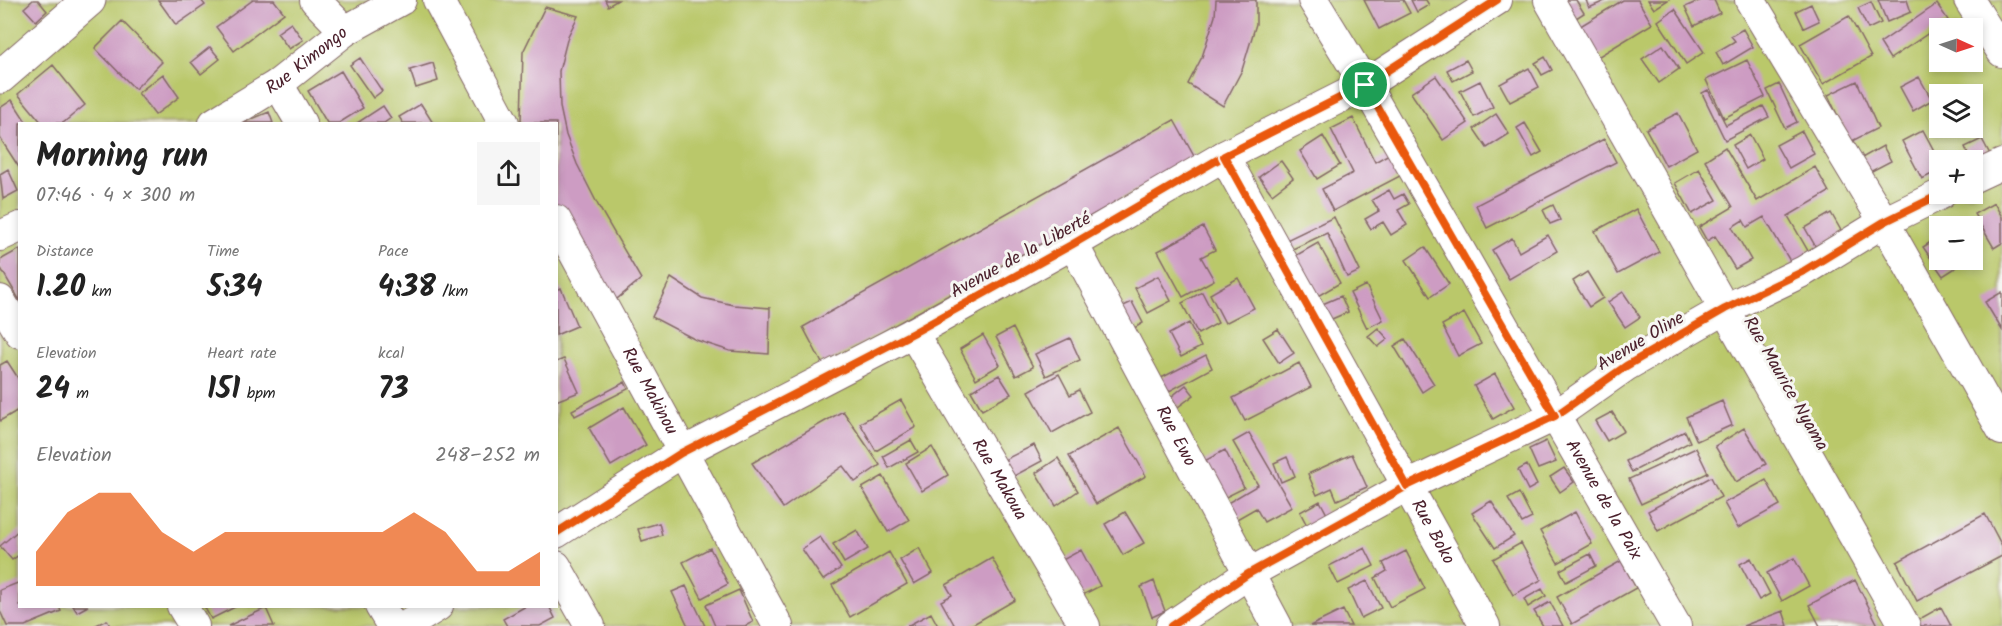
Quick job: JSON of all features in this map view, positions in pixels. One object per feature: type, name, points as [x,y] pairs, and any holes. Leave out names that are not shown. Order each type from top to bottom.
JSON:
[{"type":"main road","points":[[0,76],[89,0]]},
{"type":"street","points":[[315,0],[345,31]]},
{"type":"street","name":"Rue Kimongo","points":[[216,122],[278,84],[345,31],[401,0]]},
{"type":"street","points":[[438,0],[503,122]]},
{"type":"street","name":"Avenue de la Paix","points":[[1313,0],[1365,85],[1676,626]]},
{"type":"street","name":"Avenue de la Liberté","points":[[558,532],[681,453],[913,333],[1224,156],[1365,85],[1497,0]]},
{"type":"street","name":"Rue Maurice Nyama","points":[[1549,0],[1905,626]]},
{"type":"street","points":[[1750,0],[1884,222],[2002,430]]},
{"type":"street","points":[[1969,0],[2002,52]]},
{"type":"street","points":[[278,84],[300,122]]},
{"type":"street","name":"Rue Boko","points":[[1224,156],[1485,626]]},
{"type":"street","points":[[1983,173],[2002,164]]},
{"type":"street","name":"Avenue Oline","points":[[1171,626],[1248,574],[1407,486],[1555,416],[1626,366],[1725,309],[1804,271],[1884,222],[1929,200]]},
{"type":"street","name":"Rue Makinou","points":[[558,224],[681,453],[778,626]]},
{"type":"street","points":[[0,236],[18,228]]},
{"type":"street","name":"Rue Ewo","points":[[1073,244],[1277,626]]},
{"type":"street","points":[[0,300],[18,330]]},
{"type":"street","name":"Rue Makoua","points":[[913,333],[1084,626]]},
{"type":"street","points":[[558,570],[590,626]]},
{"type":"street","points":[[183,608],[194,626]]},
{"type":"street","points":[[381,608],[392,626]]},
{"type":"street","points":[[406,626],[435,608]]},
{"type":"green space","points":[[0,0],[2002,0],[2002,626],[0,626]]},
{"type":"building","points":[[33,0],[38,0],[47,11],[36,21],[24,8]]},
{"type":"building","points":[[158,0],[201,0],[205,5],[176,25]]},
{"type":"building","points":[[253,0],[274,0],[284,13],[234,51],[216,27]]},
{"type":"building","points":[[605,0],[618,0],[608,6]]},
{"type":"building","points":[[1216,0],[1256,0],[1256,24],[1242,70],[1223,106],[1188,84],[1202,57],[1215,16]]},
{"type":"building","points":[[1364,0],[1403,0],[1410,13],[1379,29]]},
{"type":"building","points":[[1411,0],[1426,0],[1429,5],[1417,12]]},
{"type":"building","points":[[1557,0],[1576,0],[1584,13],[1570,22]]},
{"type":"building","points":[[1586,0],[1607,0],[1589,8]]},
{"type":"building","points":[[1623,0],[1638,0],[1652,24],[1596,58],[1577,28]]},
{"type":"building","points":[[1648,0],[1668,0],[1654,9]]},
{"type":"building","points":[[1701,0],[1714,0],[1720,13],[1694,26],[1685,7]]},
{"type":"building","points":[[1878,0],[1907,0],[1911,12],[1887,22]]},
{"type":"building","points":[[1871,2],[1881,23],[1868,29],[1858,8]]},
{"type":"building","points":[[1811,4],[1819,21],[1804,28],[1796,11]]},
{"type":"building","points":[[1937,4],[1947,18],[1929,18],[1929,33],[1890,59],[1880,43]]},
{"type":"building","points":[[545,7],[578,16],[568,36],[559,71],[560,107],[566,135],[577,164],[599,207],[641,279],[612,303],[558,212],[558,122],[522,122],[523,52]]},
{"type":"building","points":[[1675,9],[1704,52],[1686,64],[1658,21]]},
{"type":"building","points":[[1849,16],[1871,57],[1823,84],[1800,44]]},
{"type":"building","points":[[122,21],[162,62],[135,89],[95,48]]},
{"type":"building","points":[[291,23],[303,40],[289,49],[277,33]]},
{"type":"building","points":[[1743,29],[1753,47],[1723,65],[1716,52],[1735,41],[1731,36]]},
{"type":"building","points":[[1663,45],[1679,69],[1659,83],[1642,59]]},
{"type":"building","points":[[210,47],[220,59],[201,74],[191,62]]},
{"type":"building","points":[[1545,57],[1552,70],[1542,75],[1535,63]]},
{"type":"building","points":[[360,58],[382,91],[373,98],[350,65]]},
{"type":"building","points":[[1466,60],[1472,71],[1453,81],[1447,70]]},
{"type":"building","points":[[1747,60],[1765,97],[1724,118],[1706,80]]},
{"type":"building","points":[[433,63],[438,81],[416,88],[410,70]]},
{"type":"building","points":[[53,65],[85,105],[64,122],[41,122],[18,94]]},
{"type":"building","points":[[1529,68],[1539,87],[1510,102],[1500,84]]},
{"type":"building","points":[[341,71],[363,108],[341,122],[326,122],[308,91]]},
{"type":"building","points":[[163,74],[179,97],[155,115],[138,93]]},
{"type":"building","points":[[1436,76],[1468,123],[1443,140],[1411,93]]},
{"type":"building","points":[[1919,77],[1929,95],[1929,102],[1913,111],[1900,87]]},
{"type":"building","points":[[1480,81],[1493,107],[1474,117],[1460,91]]},
{"type":"building","points":[[1857,81],[1878,128],[1850,142],[1828,95]]},
{"type":"building","points":[[1779,84],[1797,122],[1785,128],[1767,90]]},
{"type":"building","points":[[1708,90],[1726,125],[1763,106],[1769,117],[1725,140],[1702,93]]},
{"type":"building","points":[[12,100],[26,122],[18,122],[18,166],[0,138],[0,108]]},
{"type":"building","points":[[421,104],[432,122],[402,122],[399,117]]},
{"type":"building","points":[[383,106],[391,118],[385,122],[359,122]]},
{"type":"building","points":[[269,112],[273,122],[244,122]]},
{"type":"building","points":[[1678,113],[1697,149],[1666,166],[1646,129]]},
{"type":"building","points":[[1496,114],[1509,134],[1487,148],[1474,129]]},
{"type":"building","points":[[1353,118],[1375,162],[1389,154],[1400,176],[1333,211],[1322,189],[1353,173],[1331,129]]},
{"type":"building","points":[[1174,120],[1195,158],[823,365],[803,327]]},
{"type":"building","points":[[1525,123],[1542,152],[1533,157],[1517,128]]},
{"type":"building","points":[[1923,130],[1934,150],[1929,150],[1929,176],[1922,179],[1902,141]]},
{"type":"building","points":[[1802,131],[1814,154],[1789,168],[1776,145]]},
{"type":"building","points":[[1750,135],[1763,159],[1746,169],[1733,145]]},
{"type":"building","points":[[1323,136],[1340,165],[1317,179],[1300,151]]},
{"type":"building","points":[[1604,139],[1616,162],[1487,228],[1476,205]]},
{"type":"building","points":[[1982,139],[1994,162],[1983,162],[1983,150],[1966,150],[1965,147]]},
{"type":"building","points":[[1883,146],[1891,161],[1868,173],[1860,159]]},
{"type":"building","points":[[1725,147],[1757,201],[1815,167],[1829,192],[1788,216],[1815,263],[1797,273],[1764,217],[1747,227],[1743,220],[1732,227],[1751,260],[1735,269],[1715,236],[1707,241],[1699,227],[1733,207],[1705,160]]},
{"type":"building","points":[[1281,161],[1293,178],[1272,194],[1259,177]]},
{"type":"building","points":[[8,169],[18,191],[3,199],[0,174]]},
{"type":"building","points":[[1699,169],[1717,200],[1692,214],[1675,183]]},
{"type":"building","points":[[1389,190],[1394,199],[1403,194],[1409,204],[1398,210],[1407,225],[1391,235],[1383,222],[1371,229],[1365,219],[1379,211],[1372,200]]},
{"type":"building","points":[[1994,203],[2002,217],[2002,243],[1994,248],[1983,229],[1983,216],[1974,214]]},
{"type":"building","points":[[1553,205],[1560,220],[1550,224],[1543,210]]},
{"type":"building","points":[[1636,209],[1659,252],[1618,274],[1595,231]]},
{"type":"building","points":[[1831,213],[1843,234],[1817,249],[1805,228]]},
{"type":"building","points":[[1334,217],[1360,271],[1347,277],[1327,233],[1282,254],[1278,244]]},
{"type":"building","points":[[1203,227],[1215,250],[1201,257],[1214,280],[1183,297],[1158,251]]},
{"type":"building","points":[[1548,235],[1557,251],[1509,279],[1492,250],[1512,238],[1519,252]]},
{"type":"building","points":[[1318,243],[1340,283],[1311,300],[1288,260]]},
{"type":"building","points":[[1929,243],[1929,256],[1923,247]]},
{"type":"building","points":[[1425,247],[1449,284],[1430,297],[1406,260]]},
{"type":"building","points":[[18,250],[18,298],[0,267],[0,260]]},
{"type":"building","points":[[1939,270],[1952,270],[1943,276]]},
{"type":"building","points":[[1587,272],[1603,298],[1589,307],[1573,281]]},
{"type":"building","points":[[1158,276],[1171,301],[1148,313],[1135,288]]},
{"type":"building","points":[[671,278],[702,298],[734,305],[770,308],[769,354],[730,351],[696,340],[652,317]]},
{"type":"building","points":[[1238,278],[1254,308],[1225,323],[1210,294]]},
{"type":"building","points":[[1366,285],[1383,320],[1367,328],[1350,293]]},
{"type":"building","points":[[561,288],[577,326],[558,334],[558,289]]},
{"type":"building","points":[[1202,292],[1218,323],[1198,334],[1182,303]]},
{"type":"building","points":[[1623,292],[1640,317],[1625,327],[1608,302]]},
{"type":"building","points":[[2002,292],[2002,330],[1985,302]]},
{"type":"building","points":[[1341,296],[1348,312],[1325,322],[1318,306]]},
{"type":"building","points":[[1132,302],[1143,323],[1131,330],[1119,308]]},
{"type":"building","points":[[1464,313],[1481,344],[1458,356],[1442,325]]},
{"type":"building","points":[[1189,323],[1201,347],[1181,357],[1169,334]]},
{"type":"building","points":[[1013,328],[1033,367],[1016,376],[996,337]]},
{"type":"building","points":[[1378,328],[1388,339],[1378,347],[1368,336]]},
{"type":"building","points":[[1278,329],[1294,353],[1279,363],[1263,338]]},
{"type":"building","points":[[983,335],[1000,365],[976,379],[960,349]]},
{"type":"building","points":[[1070,338],[1080,360],[1046,376],[1035,354]]},
{"type":"building","points":[[1405,339],[1434,384],[1422,392],[1394,346]]},
{"type":"building","points":[[1206,355],[1212,368],[1153,400],[1161,378]]},
{"type":"building","points":[[564,359],[579,392],[558,400],[558,361]]},
{"type":"building","points":[[7,361],[18,378],[18,410],[0,421],[0,365]]},
{"type":"building","points":[[1299,363],[1311,387],[1245,421],[1233,398]]},
{"type":"building","points":[[1059,374],[1070,395],[1079,390],[1090,412],[1052,433],[1029,391]]},
{"type":"building","points":[[1495,374],[1514,407],[1493,419],[1474,386]]},
{"type":"building","points":[[999,375],[1011,394],[982,410],[971,391]]},
{"type":"building","points":[[625,382],[628,389],[575,416],[572,410]]},
{"type":"building","points":[[1186,385],[1194,395],[1178,407],[1171,397]]},
{"type":"building","points":[[901,400],[916,427],[876,451],[860,423]]},
{"type":"building","points":[[1722,401],[1732,425],[1697,441],[1686,417]]},
{"type":"building","points":[[624,407],[646,445],[611,466],[589,428]]},
{"type":"building","points":[[843,411],[880,465],[855,482],[843,466],[783,508],[752,463]]},
{"type":"building","points":[[1612,412],[1624,431],[1607,441],[1595,421]]},
{"type":"building","points":[[1119,428],[1146,476],[1096,504],[1069,456]]},
{"type":"building","points":[[1744,428],[1766,464],[1736,482],[1715,446]]},
{"type":"building","points":[[1685,431],[1690,442],[1632,472],[1626,461]]},
{"type":"building","points":[[1249,433],[1292,507],[1264,522],[1256,508],[1223,527],[1214,511],[1258,485],[1233,442]]},
{"type":"building","points":[[911,440],[918,452],[889,468],[883,456]]},
{"type":"building","points":[[1546,441],[1556,462],[1538,469],[1529,449]]},
{"type":"building","points":[[1034,445],[1042,461],[1001,483],[992,466]]},
{"type":"building","points":[[932,447],[948,475],[922,491],[906,463]]},
{"type":"building","points":[[1696,448],[1708,473],[1641,504],[1629,479]]},
{"type":"building","points":[[1225,450],[1244,488],[1216,502],[1197,465]]},
{"type":"building","points":[[1352,454],[1367,487],[1337,500],[1332,488],[1317,495],[1308,474]]},
{"type":"building","points":[[1287,457],[1295,476],[1281,482],[1274,463]]},
{"type":"building","points":[[1058,458],[1078,491],[1056,506],[1036,473]]},
{"type":"building","points":[[1527,465],[1537,485],[1528,490],[1518,470]]},
{"type":"building","points":[[1564,468],[1574,482],[1560,492],[1550,477]]},
{"type":"building","points":[[883,476],[909,520],[888,532],[862,488]]},
{"type":"building","points":[[1711,477],[1721,497],[1658,531],[1648,511]]},
{"type":"building","points":[[1766,480],[1780,505],[1738,528],[1724,503]]},
{"type":"building","points":[[1519,493],[1532,518],[1522,523],[1508,499]]},
{"type":"building","points":[[1320,501],[1331,522],[1311,533],[1300,512]]},
{"type":"building","points":[[1491,501],[1514,536],[1495,548],[1472,513]]},
{"type":"building","points":[[1125,512],[1144,543],[1123,555],[1105,524]]},
{"type":"building","points":[[1575,512],[1592,544],[1558,563],[1540,531]]},
{"type":"building","points":[[1985,514],[2002,546],[2002,556],[1917,601],[1897,562]]},
{"type":"building","points":[[659,523],[662,535],[642,541],[638,529]]},
{"type":"building","points":[[857,530],[868,549],[844,563],[833,544]]},
{"type":"building","points":[[18,531],[18,556],[12,560],[0,546]]},
{"type":"building","points":[[820,537],[841,568],[823,580],[802,549]]},
{"type":"building","points":[[1521,543],[1541,580],[1513,595],[1493,559]]},
{"type":"building","points":[[710,548],[728,584],[702,598],[683,562]]},
{"type":"building","points":[[919,548],[933,573],[914,584],[900,560]]},
{"type":"building","points":[[1365,548],[1374,566],[1338,584],[1329,566]]},
{"type":"building","points":[[1081,550],[1100,586],[1073,600],[1055,564]]},
{"type":"building","points":[[1406,551],[1425,589],[1390,607],[1375,578],[1387,571],[1383,563]]},
{"type":"building","points":[[889,552],[907,584],[850,617],[832,585]]},
{"type":"building","points":[[1590,554],[1596,566],[1566,582],[1560,570]]},
{"type":"building","points":[[992,558],[1015,600],[970,626],[955,626],[941,601],[952,595],[946,585]]},
{"type":"building","points":[[1751,558],[1770,594],[1759,600],[1740,564]]},
{"type":"building","points":[[1794,558],[1809,586],[1782,601],[1767,573]]},
{"type":"building","points":[[1621,561],[1636,588],[1572,624],[1557,597]]},
{"type":"building","points":[[1855,580],[1878,625],[1820,626],[1809,605]]},
{"type":"building","points":[[1154,581],[1165,611],[1152,617],[1141,587]]},
{"type":"building","points":[[1367,581],[1381,608],[1361,618],[1348,590]]},
{"type":"building","points":[[18,583],[18,608],[60,608],[61,611],[25,626],[7,626],[0,611],[0,590]]},
{"type":"building","points":[[686,586],[705,626],[688,626],[672,592]]},
{"type":"building","points":[[1542,589],[1546,596],[1528,607],[1524,599]]},
{"type":"building","points":[[739,590],[753,622],[745,626],[715,626],[706,605]]},
{"type":"building","points":[[1550,602],[1563,626],[1543,626],[1534,611]]},
{"type":"building","points":[[1941,607],[1951,626],[1919,626],[1916,621]]},
{"type":"building","points":[[205,608],[233,608],[211,619]]},
{"type":"building","points":[[266,608],[274,626],[228,626]]},
{"type":"building","points":[[522,608],[550,608],[555,618],[540,626],[507,626],[503,619]]},
{"type":"building","points":[[1343,610],[1351,626],[1310,626]]},
{"type":"building","points":[[1783,611],[1788,626],[1743,626]]},
{"type":"building","points":[[931,613],[938,626],[907,626]]},
{"type":"building","points":[[107,620],[110,626],[94,626]]},
{"type":"cycle path","points":[[558,532],[681,453],[913,333],[1224,156],[1365,85],[1497,0]]},
{"type":"cycle path","points":[[1171,626],[1248,574],[1407,486],[1555,416],[1626,366],[1725,309],[1804,271],[1884,222],[1929,200]]},
{"type":"route","points":[[1365,85],[1555,416],[1407,486],[1224,156],[1365,85]]}]
